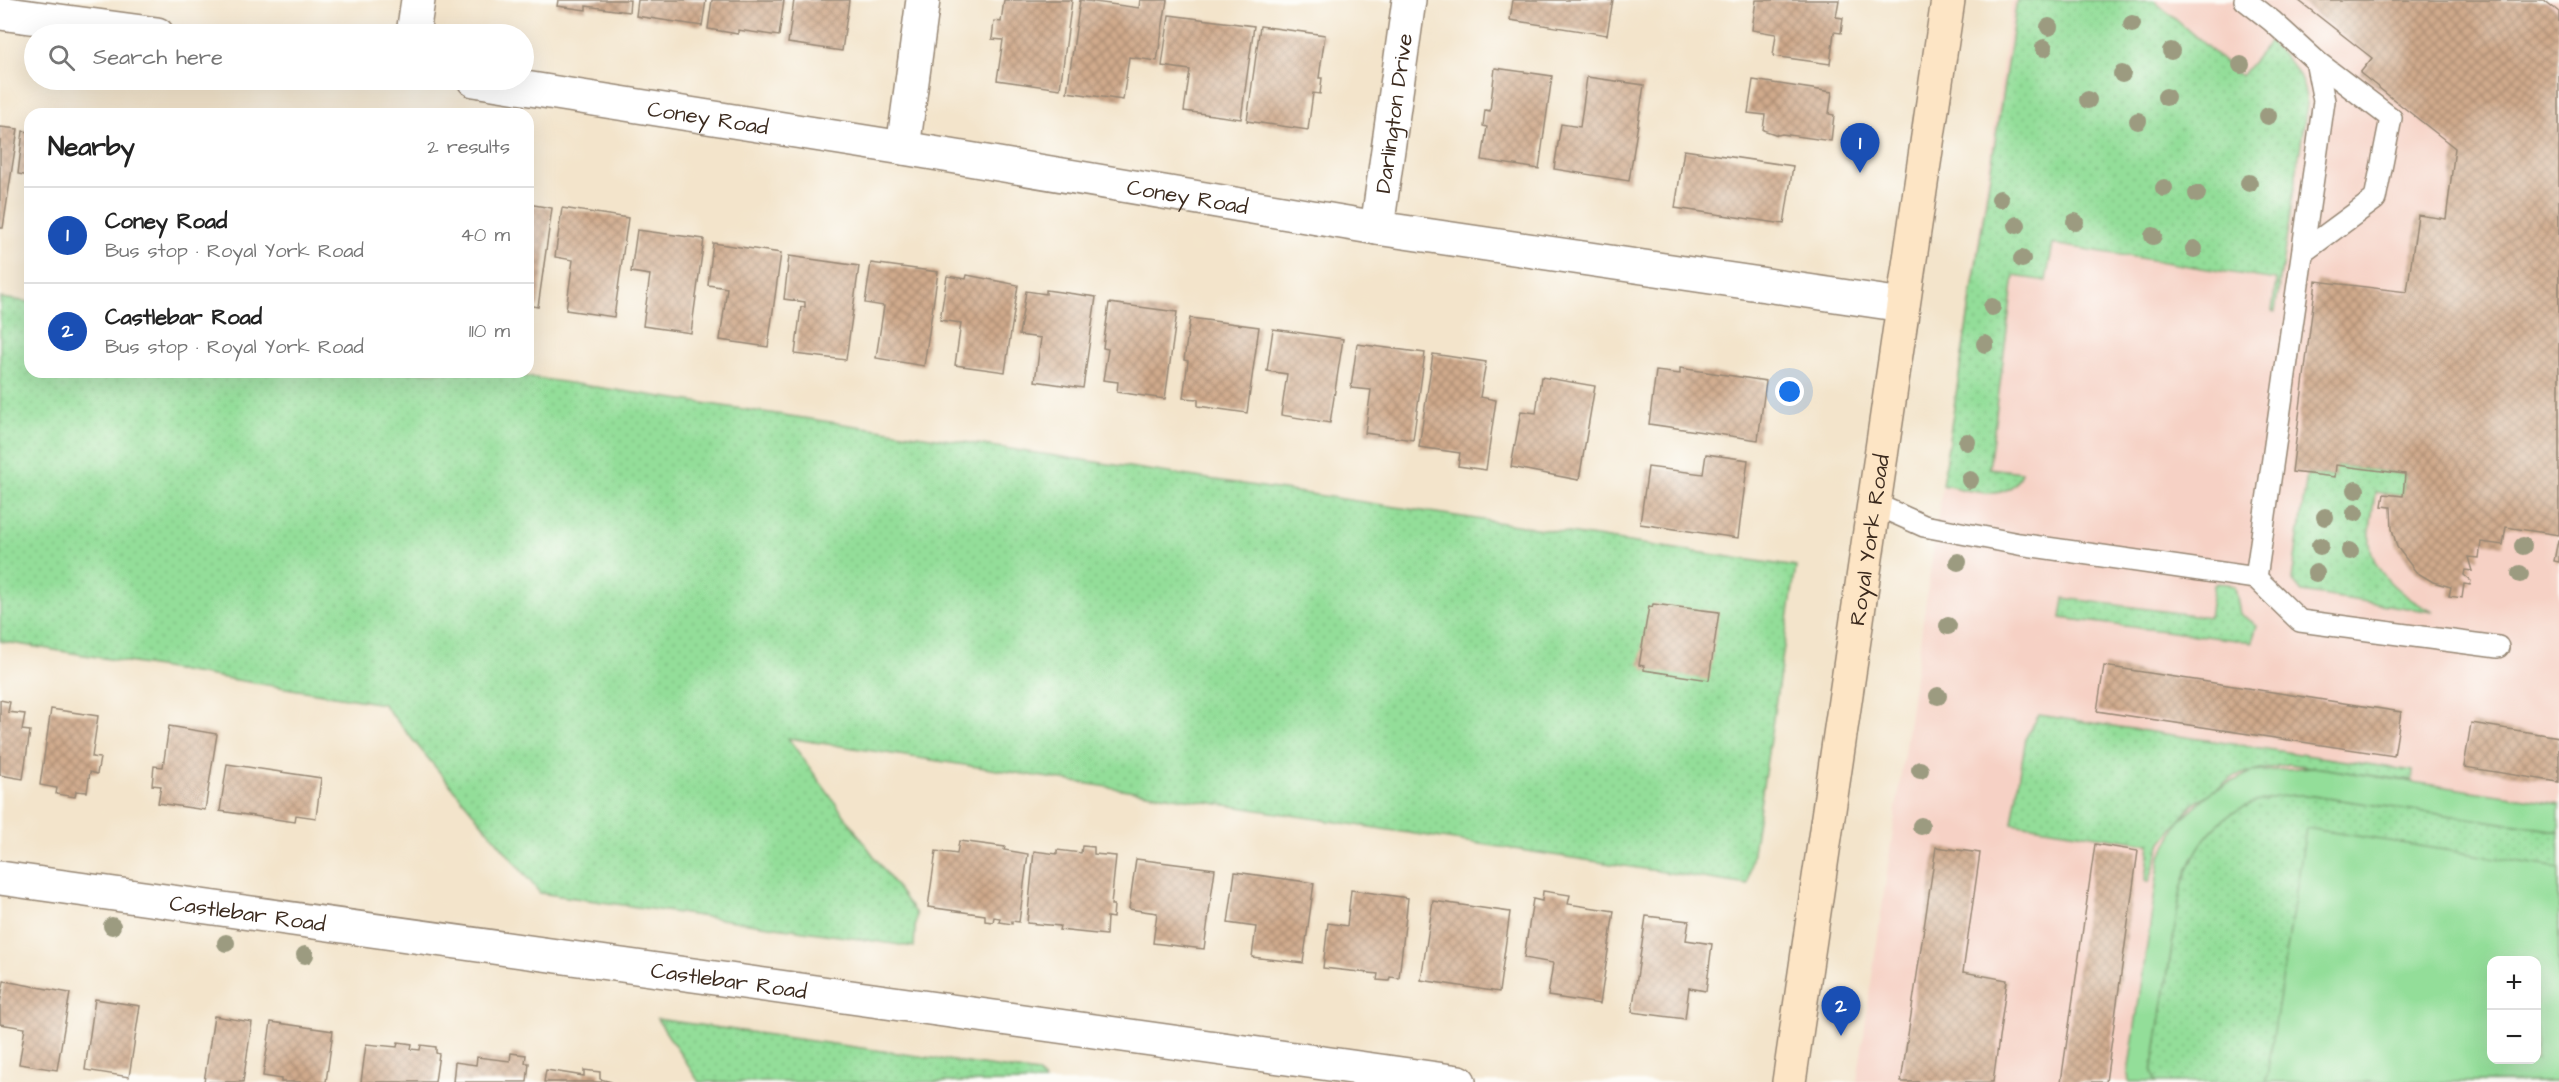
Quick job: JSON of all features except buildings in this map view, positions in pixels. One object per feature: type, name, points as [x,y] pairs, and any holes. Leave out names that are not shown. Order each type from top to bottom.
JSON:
[{"type":"main road","name":"Royal York Road","points":[[1790,1082],[1948,0]]},
{"type":"street","points":[[414,24],[418,0]]},
{"type":"street","points":[[903,148],[923,0]]},
{"type":"street","name":"Darlington Drive","points":[[1377,228],[1409,0]]},
{"type":"street","points":[[0,13],[82,24]]},
{"type":"street","name":"Coney Road","points":[[534,90],[903,148],[1377,228],[1903,304]]},
{"type":"street","name":"Castlebar Road","points":[[0,878],[1459,1082]]},
{"type":"lane","points":[[2245,0],[2316,61],[2391,118],[2375,199],[2303,252]]},
{"type":"lane","points":[[2256,578],[2324,101],[2316,61]]},
{"type":"lane","points":[[1875,504],[1924,526],[2019,544],[2256,578],[2300,621],[2498,647]]},
{"type":"shaded area","points":[[2012,0],[2559,0],[2559,1082],[1857,1082]]},
{"type":"green space","points":[[2017,0],[2153,0],[2241,76],[2269,42],[2295,69],[2303,84],[2307,104],[2275,312],[2272,311],[2276,280],[2053,244],[2046,281],[2014,276],[1989,468],[2021,472],[2016,483],[2008,489],[1988,493],[1942,485]]},
{"type":"green space","points":[[0,298],[24,301],[24,378],[534,378],[1796,567],[1748,885],[788,738],[916,914],[914,947],[540,893],[383,704],[0,641]]},
{"type":"green space","points":[[2336,465],[2405,474],[2403,496],[2375,492],[2370,543],[2377,566],[2384,576],[2402,593],[2433,612],[2302,592],[2292,580],[2307,474],[2334,477]]},
{"type":"green space","points":[[2217,583],[2235,587],[2240,614],[2257,625],[2252,642],[2061,618],[2064,598],[2209,617],[2214,585]]},
{"type":"green space","points":[[2039,715],[2413,771],[2412,781],[2289,764],[2237,775],[2192,805],[2162,842],[2149,882],[2146,880],[2150,844],[2012,823],[2026,737]]},
{"type":"green space","points":[[2313,767],[2559,804],[2559,831],[2306,795],[2282,796],[2242,807],[2211,831],[2199,847],[2189,867],[2181,889],[2152,1072],[2155,1082],[2129,1082],[2128,1074],[2160,858],[2180,820],[2211,792],[2252,772]]},
{"type":"green space","points":[[2284,794],[2306,795],[2559,831],[2559,1082],[2155,1082],[2152,1072],[2181,889],[2196,852],[2206,837],[2231,814],[2246,806]]},
{"type":"green space","points":[[2306,828],[2559,868],[2559,1082],[2266,1082]]},
{"type":"green space","points":[[657,1019],[1038,1073],[1045,1082],[699,1082]]},
{"type":"place","name":"Coney Road","points":[[1860,173]]},
{"type":"place","name":"Castlebar Road","points":[[1841,1036]]}]
